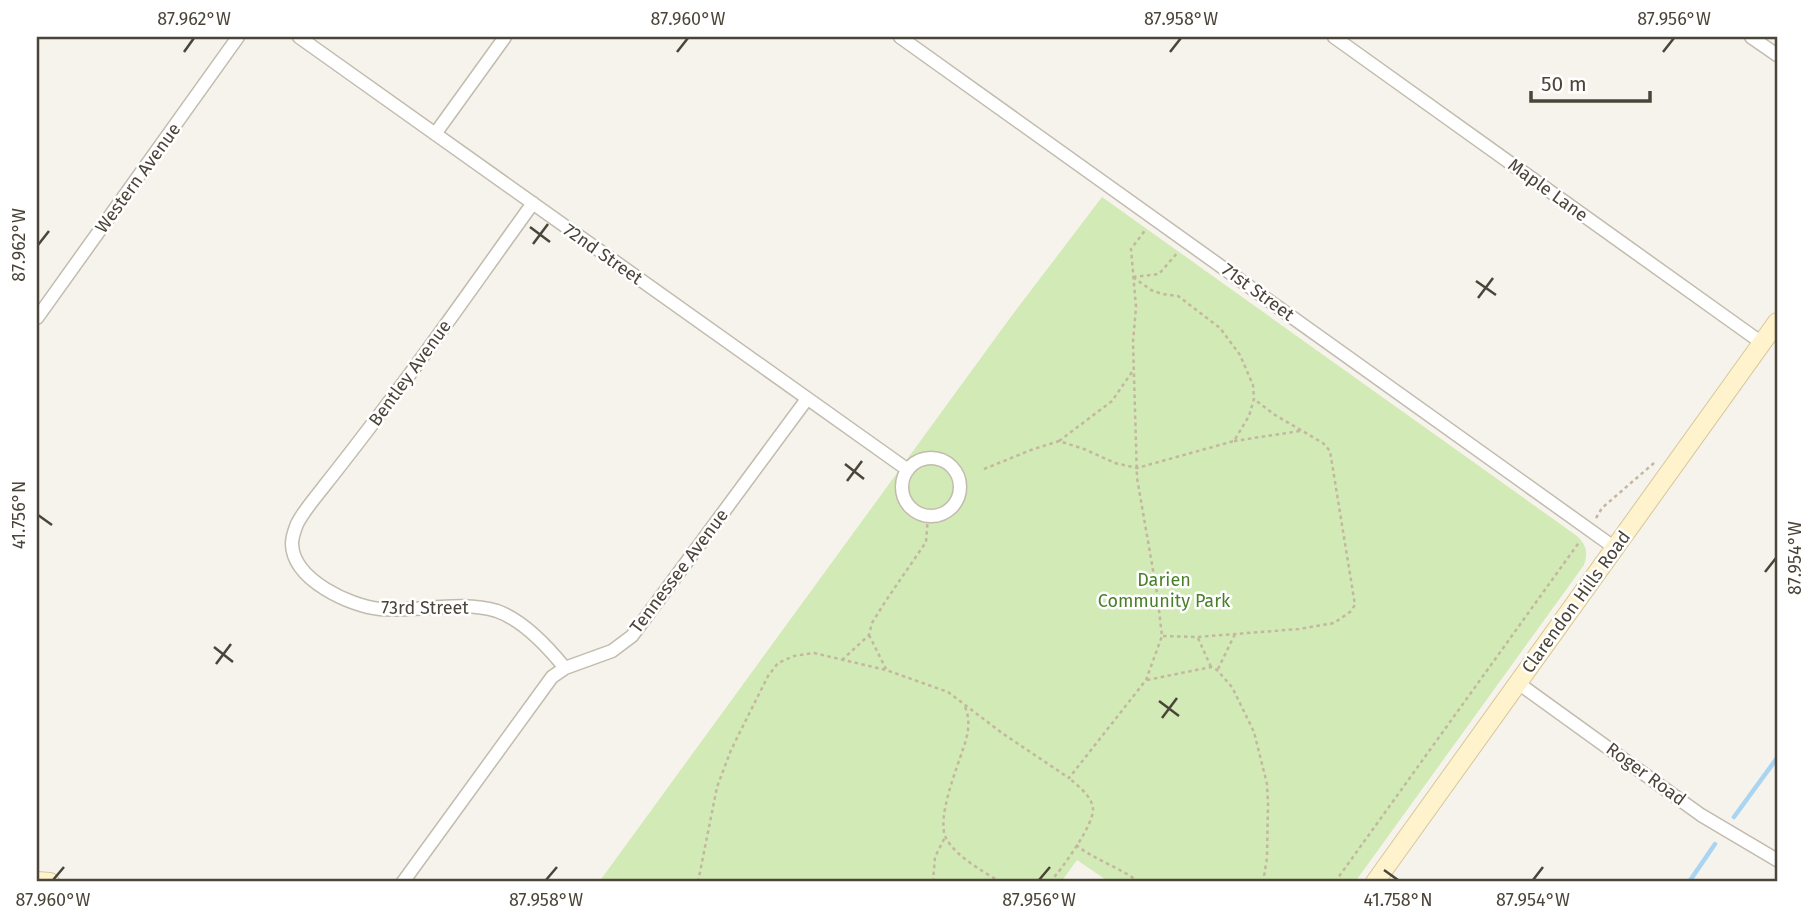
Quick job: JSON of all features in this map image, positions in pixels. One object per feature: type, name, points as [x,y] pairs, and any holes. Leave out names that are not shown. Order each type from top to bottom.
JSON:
[{"type":"street","name":"Western Avenue","points":[[37,318],[238,37]]},
{"type":"street","name":"72nd Street","points":[[299,37],[908,470]]},
{"type":"street","points":[[435,134],[505,37]]},
{"type":"street","name":"71st Street","points":[[900,37],[1615,548]]},
{"type":"street","name":"Maple Lane","points":[[1334,37],[1762,343]]},
{"type":"street","points":[[1752,37],[1777,55]]},
{"type":"street","name":"Bentley Avenue","points":[[292,544],[297,524],[312,502],[385,408],[533,203]]},
{"type":"street","name":"Clarendon Hills Road","points":[[1376,882],[1777,322]]},
{"type":"street","name":"Tennessee Avenue","points":[[403,882],[537,694],[552,677],[565,668],[612,652],[632,636],[807,399]]},
{"type":"street","points":[[932,458],[949,464],[959,479],[959,497],[947,512],[928,516],[918,513],[904,498],[903,479],[914,463],[932,458]]},
{"type":"street","name":"73rd Street","points":[[292,544],[296,561],[309,577],[352,603],[383,609],[464,607],[496,611],[508,616],[530,633],[550,650],[565,668]]},
{"type":"street","name":"Roger Road","points":[[1518,683],[1701,814],[1777,860]]},
{"type":"street","points":[[37,881],[50,882]]},
{"type":"path","points":[[1069,778],[1146,680],[1162,636],[1137,468],[1133,342],[1136,307],[1131,249],[1146,228]]},
{"type":"path","points":[[1133,277],[1159,274],[1178,252]]},
{"type":"path","points":[[1133,277],[1151,290],[1178,296],[1220,328],[1240,355],[1252,385],[1254,399],[1249,416],[1234,440]]},
{"type":"path","points":[[984,469],[1059,441],[1112,401],[1134,369]]},
{"type":"path","points":[[1162,636],[1197,637],[1299,629],[1334,623],[1355,605],[1330,451],[1323,443],[1254,399]]},
{"type":"path","points":[[1059,441],[1115,463],[1137,468],[1234,440],[1301,431]]},
{"type":"path","points":[[1335,882],[1602,508],[1654,462]]},
{"type":"path","points":[[842,660],[869,635],[872,623],[926,542],[928,516]]},
{"type":"path","points":[[1217,670],[1235,634]]},
{"type":"path","points":[[869,635],[886,670]]},
{"type":"path","points":[[1197,637],[1211,667]]},
{"type":"path","points":[[698,882],[717,787],[731,750],[744,729],[768,676],[778,663],[794,656],[814,653],[886,670],[948,692],[1085,792],[1093,809],[1089,823],[1050,882]]},
{"type":"path","points":[[1146,680],[1211,667],[1232,687],[1254,732],[1267,784],[1264,881]]},
{"type":"path","points":[[933,882],[935,857],[945,837],[943,819],[968,735],[968,713],[964,704]]},
{"type":"path","points":[[945,837],[965,858],[1000,882]]},
{"type":"path","points":[[1076,845],[1139,882]]},
{"type":"green space","name":"Darien Community Park","points":[[1102,197],[1577,536],[1585,546],[1584,565],[1355,882],[1109,882],[1077,860],[1061,882],[599,882],[1010,318]]},
{"type":"waterway","points":[[1734,817],[1777,758]]},
{"type":"waterway","points":[[1689,882],[1715,844]]}]
